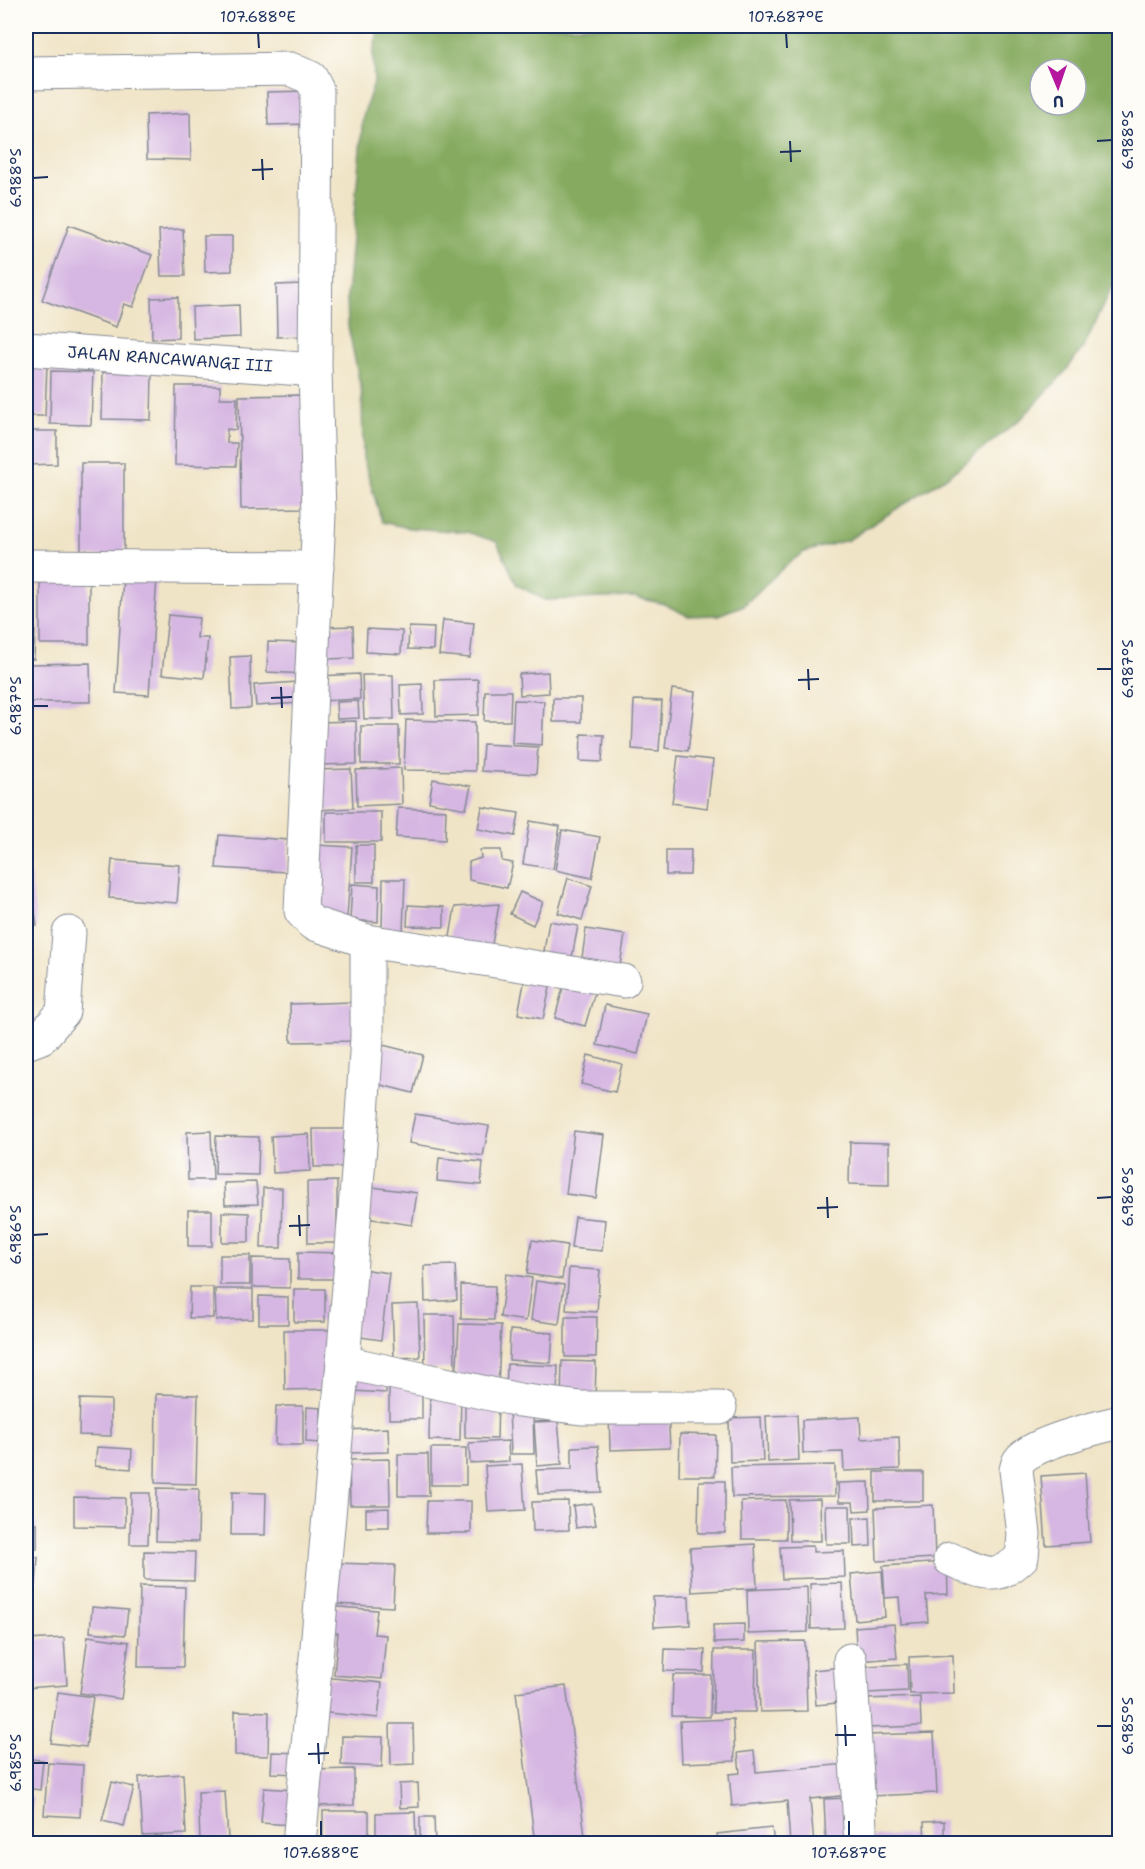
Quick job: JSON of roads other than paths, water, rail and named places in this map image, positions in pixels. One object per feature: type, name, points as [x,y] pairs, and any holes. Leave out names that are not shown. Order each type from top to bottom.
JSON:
[{"type":"street","points":[[26,73],[291,69],[311,78],[317,90],[315,370],[319,514],[301,910],[312,923],[367,941],[624,981]]},
{"type":"street","name":"JALAN RANCAWANGI III","points":[[26,349],[315,370]]},
{"type":"street","points":[[26,566],[317,568]]},
{"type":"street","points":[[26,1043],[42,1037],[63,1012],[69,933]]},
{"type":"street","points":[[299,1844],[360,1146],[367,1037],[367,941]]},
{"type":"street","points":[[342,1362],[519,1400],[581,1408],[720,1408]]},
{"type":"street","points":[[950,1559],[982,1573],[996,1573],[1010,1569],[1022,1557],[1024,1534],[1016,1470],[1019,1461],[1025,1455],[1048,1443],[1119,1422]]},
{"type":"street","points":[[850,1660],[861,1844]]}]
